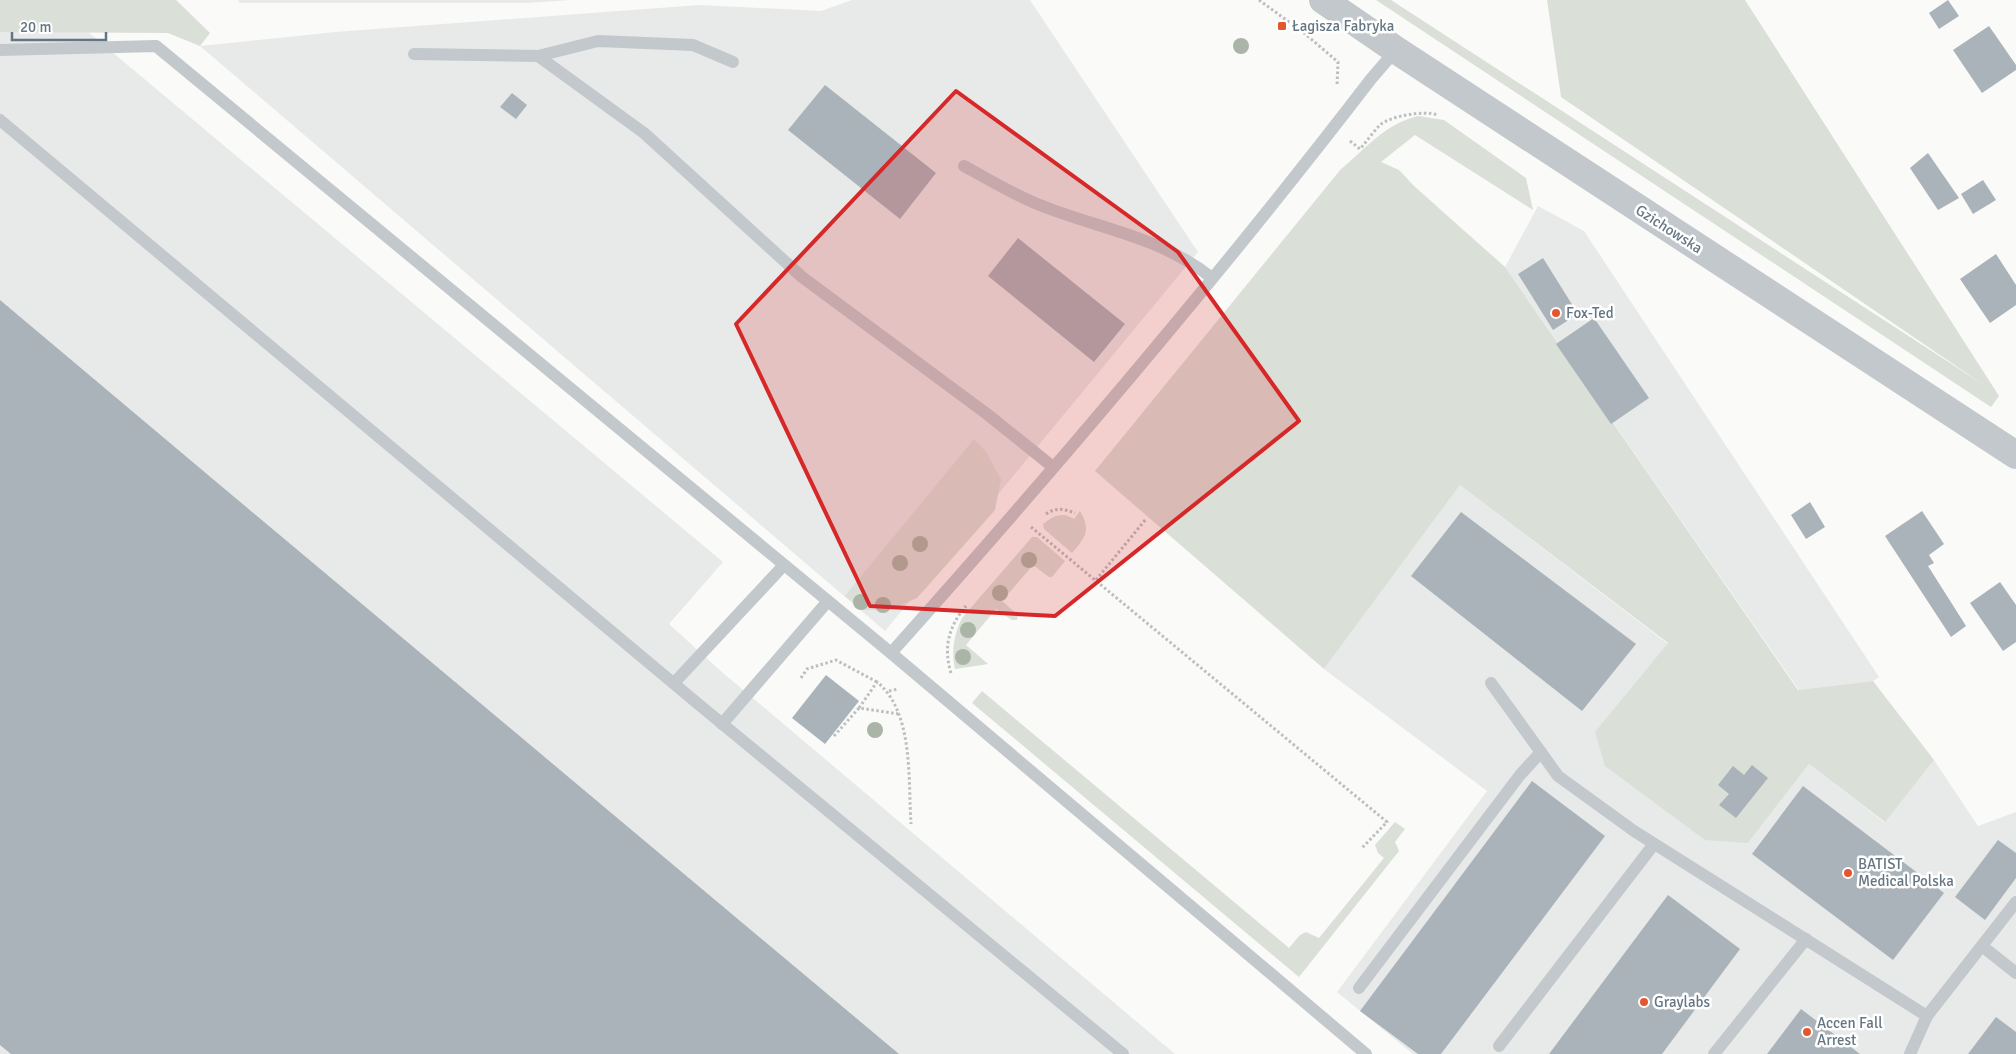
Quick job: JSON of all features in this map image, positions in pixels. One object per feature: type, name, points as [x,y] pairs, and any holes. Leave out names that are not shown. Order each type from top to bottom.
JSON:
[{"type":"street","name":"Gzichowska","points":[[1323,0],[1396,50],[2016,455]]},
{"type":"lane","points":[[414,54],[538,56],[598,42],[608,42],[693,45],[733,62]]},
{"type":"lane","points":[[0,50],[156,46],[891,653],[1366,1054]]},
{"type":"lane","points":[[891,653],[1015,514],[1212,278],[1396,50]]},
{"type":"lane","points":[[538,56],[644,133],[802,277],[987,414],[1053,467]]},
{"type":"lane","points":[[0,120],[722,724],[1123,1054]]},
{"type":"lane","points":[[964,166],[1044,207],[1152,242],[1196,264],[1212,278]]},
{"type":"lane","points":[[674,683],[784,565]]},
{"type":"lane","points":[[722,724],[828,601]]},
{"type":"lane","points":[[1491,683],[1558,776],[1654,844],[1927,1016]]},
{"type":"lane","points":[[1359,988],[1520,774],[1541,752]]},
{"type":"lane","points":[[1499,1046],[1654,844]]},
{"type":"lane","points":[[1910,1054],[1927,1016],[2016,902]]},
{"type":"lane","points":[[1714,1054],[1806,939]]},
{"type":"lane","points":[[1982,946],[2016,973]]},
{"type":"path","points":[[1259,0],[1338,62],[1337,87],[1332,94]]},
{"type":"path","points":[[1360,149],[1382,123],[1405,115],[1432,113],[1440,117]]},
{"type":"path","points":[[1040,518],[1052,510],[1064,508],[1075,513]]},
{"type":"path","points":[[1015,514],[1387,822],[1361,849]]},
{"type":"path","points":[[1096,580],[1146,519]]},
{"type":"path","points":[[1025,535],[1036,523]]},
{"type":"path","points":[[889,691],[952,677],[946,660],[948,638],[956,618],[969,603]]},
{"type":"path","points":[[801,678],[807,669],[836,660],[877,682],[889,691],[904,723],[912,824]]},
{"type":"path","points":[[834,736],[859,708],[877,682]]},
{"type":"path","points":[[859,708],[899,714]]},
{"type":"highlighted area","points":[[956,91],[1178,252],[1299,421],[1055,616],[870,606],[736,324]]},
{"type":"shaded area","points":[[0,0],[176,0],[210,33],[200,46],[168,33],[0,32]]},
{"type":"shaded area","points":[[238,0],[570,0],[527,3],[240,3]]},
{"type":"shaded area","points":[[852,0],[1030,0],[1198,252],[885,631],[200,46],[335,32],[699,5],[821,11]]},
{"type":"shaded area","points":[[1376,0],[1391,0],[1984,385],[1561,97],[1547,0],[1745,0],[1999,396],[1991,407]]},
{"type":"shaded area","points":[[0,32],[88,32],[723,562],[669,624],[723,673],[1175,1054],[0,1054]]},
{"type":"shaded area","points":[[1418,116],[1444,120],[1526,178],[1533,210],[1415,135],[1381,162],[1399,170],[1414,186],[1505,267],[1798,690],[1873,681],[1934,760],[1885,822],[1809,764],[1748,843],[1705,840],[1605,766],[1595,732],[1668,643],[1460,485],[1324,669],[1095,471],[1341,169],[1385,131]]},
{"type":"shaded area","points":[[1538,206],[1584,231],[1879,677],[1873,681],[1799,690],[1505,267]]},
{"type":"shaded area","points":[[974,439],[986,452],[1001,479],[995,510],[917,598],[889,610],[863,610],[845,596]]},
{"type":"shaded area","points":[[1460,485],[1668,644],[1748,843],[1809,764],[1884,822],[1934,760],[1978,826],[2016,812],[2016,1054],[1413,1054],[1337,992],[1487,791],[1324,669]]},
{"type":"shaded area","points":[[1080,511],[1086,528],[1084,538],[1072,553],[1044,529],[1043,524],[1050,519],[1062,515],[1074,519]]},
{"type":"shaded area","points":[[1032,537],[1037,537],[1065,561],[1052,577],[1049,577],[1033,565],[1002,601],[1018,615],[1017,620],[1012,620],[996,609],[966,645],[988,664],[955,669],[954,643],[962,618]]},
{"type":"shaded area","points":[[982,691],[1289,948],[1300,935],[1306,932],[1319,938],[1384,858],[1378,853],[1375,845],[1395,822],[1405,829],[1395,842],[1399,851],[1299,977],[972,703]]},
{"type":"building","points":[[1948,0],[1959,16],[1939,29],[1929,13]]},
{"type":"building","points":[[1989,26],[2016,65],[2016,70],[1982,93],[1953,50]]},
{"type":"building","points":[[825,85],[936,173],[900,219],[788,130]]},
{"type":"building","points":[[512,93],[527,105],[516,119],[500,107]]},
{"type":"building","points":[[1928,153],[1959,198],[1938,210],[1910,168]]},
{"type":"building","points":[[1983,180],[1996,200],[1973,214],[1961,194]]},
{"type":"building","points":[[1018,238],[1125,324],[1094,362],[988,276]]},
{"type":"building","points":[[1996,254],[2016,285],[2016,305],[1990,323],[1960,279]]},
{"type":"building","points":[[1543,258],[1578,314],[1553,330],[1518,274]]},
{"type":"building","points":[[0,300],[899,1054],[11,1054],[0,1045]]},
{"type":"building","points":[[1594,318],[1649,398],[1611,424],[1556,344]]},
{"type":"building","points":[[1810,502],[1825,527],[1806,539],[1791,515]]},
{"type":"building","points":[[1922,511],[1944,544],[1929,555],[1934,563],[1928,566],[1966,626],[1951,637],[1885,536]]},
{"type":"building","points":[[1461,512],[1636,644],[1582,711],[1411,576]]},
{"type":"building","points":[[2000,582],[2016,605],[2016,642],[2003,651],[1970,603]]},
{"type":"building","points":[[826,675],[859,701],[825,744],[792,718]]},
{"type":"building","points":[[1752,765],[1768,778],[1736,818],[1719,805],[1729,794],[1718,785],[1733,766],[1744,775]]},
{"type":"building","points":[[1532,781],[1605,836],[1441,1054],[1418,1054],[1360,1011]]},
{"type":"building","name":"BATIST Medical Polska","points":[[1803,786],[1944,893],[1893,960],[1752,854]]},
{"type":"building","points":[[1998,840],[2016,853],[2016,878],[1985,920],[1955,897]]},
{"type":"building","name":"Graylabs","points":[[1668,895],[1740,949],[1662,1054],[1549,1054]]},
{"type":"building","name":"Accen Fall Arrest","points":[[1801,1009],[1860,1054],[1767,1054]]},
{"type":"building","points":[[1996,1017],[2016,1032],[2016,1054],[1968,1054]]},
{"type":"place","name":"Łagisza Fabryka","points":[[1282,26]]},
{"type":"place","name":"Fox-Ted","points":[[1556,313]]},
{"type":"place","name":"BATIST Medical Polska","points":[[1848,873]]},
{"type":"place","name":"Graylabs","points":[[1644,1002]]},
{"type":"place","name":"Accen Fall Arrest","points":[[1807,1032]]}]
